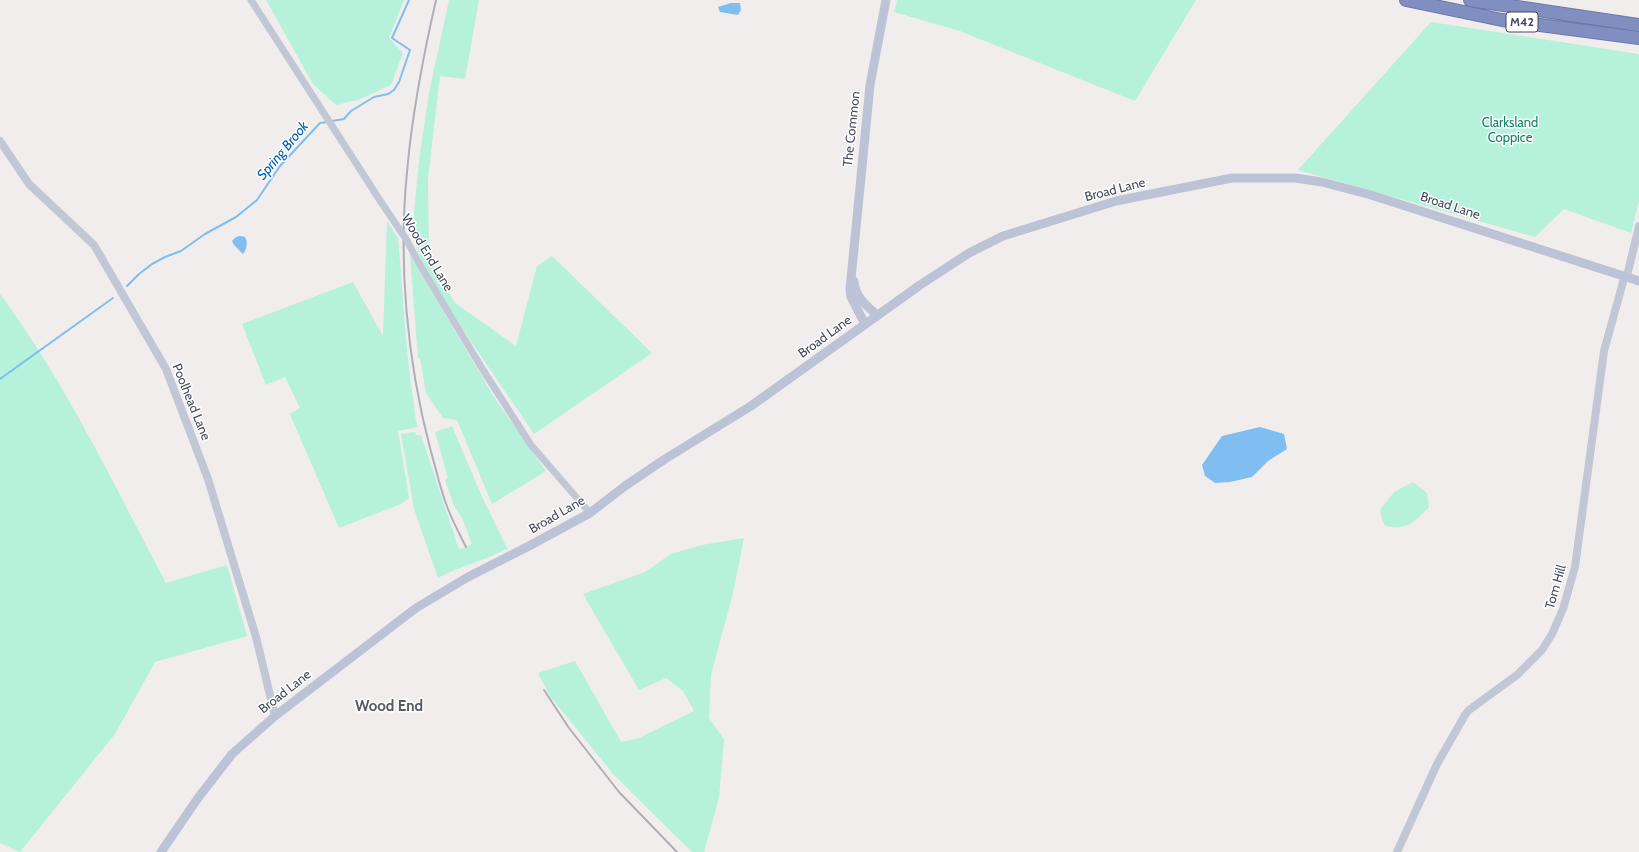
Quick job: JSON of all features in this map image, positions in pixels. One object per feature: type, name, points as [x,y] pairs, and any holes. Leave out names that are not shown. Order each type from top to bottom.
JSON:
[{"type":"highway","name":"M42","points":[[1406,0],[1502,20],[1639,38]]},
{"type":"highway","name":"M42","points":[[1470,0],[1639,25]]},
{"type":"main road","name":"The Common","points":[[877,315],[859,298],[854,288],[854,262],[858,203],[870,85],[886,0]]},
{"type":"main road","name":"Broad Lane","points":[[162,852],[198,798],[232,754],[275,716],[427,601],[468,577],[590,513],[664,459],[751,406],[877,315],[969,253],[1003,236],[1116,202],[1232,178],[1295,178],[1322,182],[1371,195],[1639,281]]},
{"type":"main road","name":"The Common","points":[[854,262],[850,289],[851,297],[865,324]]},
{"type":"street","name":"Wood End Lane","points":[[251,0],[406,239],[483,370],[531,445],[590,513]]},
{"type":"street","name":"Poolhead Lane","points":[[0,141],[29,184],[94,245],[166,369],[208,479],[256,637],[266,673],[275,716]]},
{"type":"street","name":"Tom Hill","points":[[1397,852],[1437,764],[1469,710],[1517,675],[1542,650],[1552,634],[1563,609],[1575,567],[1604,351],[1639,226]]},
{"type":"green space","points":[[266,0],[404,0],[389,38],[403,53],[391,85],[358,100],[336,105],[313,84]]},
{"type":"green space","points":[[449,0],[479,0],[465,79],[440,76],[428,179],[429,259],[455,303],[516,346],[537,266],[552,256],[652,353],[534,434],[462,328],[425,269],[416,246],[414,212],[419,161],[429,93]]},
{"type":"green space","points":[[897,0],[1196,0],[1135,101],[960,31],[894,12]]},
{"type":"green space","name":"Clarksland Coppice","points":[[1431,22],[1639,54],[1639,201],[1631,233],[1564,209],[1535,237],[1298,170]]},
{"type":"green space","points":[[387,221],[398,238],[408,358],[415,416],[418,427],[398,431],[409,498],[401,504],[339,528],[290,414],[300,408],[285,377],[266,385],[242,324],[353,282],[383,336]]},
{"type":"green space","points":[[410,255],[494,397],[546,471],[492,504],[457,420],[443,418],[426,393],[420,358],[418,358]]},
{"type":"green space","points":[[0,294],[24,328],[68,399],[166,583],[227,565],[247,636],[155,662],[115,734],[20,852],[0,843]]},
{"type":"green space","points":[[452,426],[483,499],[508,550],[506,549],[438,578],[414,509],[401,434],[415,432],[416,435],[421,435],[459,549],[472,544],[463,520],[454,506],[445,480],[448,478],[435,432]]},
{"type":"green space","points":[[1413,482],[1427,493],[1429,507],[1410,524],[1399,527],[1385,526],[1380,510],[1394,492]]},
{"type":"green space","points":[[744,538],[734,589],[711,675],[709,718],[724,739],[719,798],[704,852],[692,852],[614,775],[550,696],[538,673],[575,661],[621,742],[639,738],[694,711],[683,691],[666,678],[639,690],[583,594],[645,572],[671,554],[702,545]]},
{"type":"water","points":[[731,3],[740,3],[741,10],[738,15],[720,12],[718,7]]},
{"type":"water","points":[[236,237],[245,237],[247,241],[243,254],[232,241]]},
{"type":"water","points":[[1260,427],[1284,434],[1287,449],[1268,461],[1252,477],[1230,482],[1215,483],[1205,476],[1202,465],[1222,436]]},
{"type":"waterway","name":"Spring Brook","points":[[332,121],[344,119],[351,111],[374,97],[388,94],[394,90],[399,82],[410,50],[392,38],[409,0]]},
{"type":"waterway","name":"Spring Brook","points":[[127,286],[152,264],[181,251],[205,234],[236,217],[257,200],[280,166],[320,123],[328,122]]},
{"type":"waterway","name":"Spring Brook","points":[[0,379],[113,298]]},
{"type":"railway","points":[[436,0],[418,86],[409,150],[404,206],[404,276],[410,346],[422,415],[443,494],[452,519],[466,547]]},
{"type":"railway","points":[[544,690],[569,728],[619,792],[677,852]]},
{"type":"district","name":"Wood End","points":[[389,707]]}]
